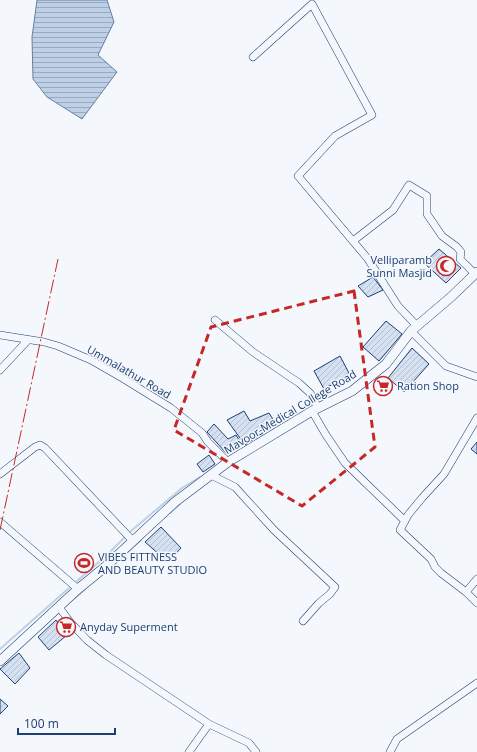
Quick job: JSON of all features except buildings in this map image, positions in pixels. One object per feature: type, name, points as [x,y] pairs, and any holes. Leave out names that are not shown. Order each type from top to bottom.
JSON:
[{"type":"main road","name":"Mavoor-Medical College Road","points":[[0,661],[175,502],[228,462],[315,409],[352,391],[386,364],[414,328],[476,273]]},
{"type":"street","points":[[253,57],[312,4],[372,115],[335,136],[298,176],[368,259],[414,328],[446,366],[477,377]]},
{"type":"street","points":[[353,241],[393,210],[410,185],[427,196],[427,214],[442,236],[457,247],[461,252],[460,259],[476,273]]},
{"type":"street","points":[[215,320],[253,352],[299,383],[310,393],[326,436],[345,464],[405,521]]},
{"type":"street","name":"Ummalathur Road","points":[[0,335],[44,342],[58,346],[91,360],[170,408],[193,425],[228,462]]},
{"type":"street","points":[[0,370],[28,340]]},
{"type":"street","points":[[477,418],[444,474],[422,498],[400,530],[431,559],[435,567],[441,573],[466,592],[477,603]]},
{"type":"street","points":[[0,474],[40,445],[45,448],[133,541]]},
{"type":"street","points":[[211,475],[235,487],[274,530],[335,587],[303,621]]},
{"type":"street","points":[[0,522],[78,589]]},
{"type":"street","points":[[466,592],[477,579]]},
{"type":"street","points":[[59,607],[70,622],[87,640],[106,655],[209,724],[250,743],[256,752]]},
{"type":"street","points":[[390,752],[398,739],[477,683]]},
{"type":"street","points":[[189,752],[209,724]]},
{"type":"highlighted area","points":[[354,291],[375,447],[302,506],[174,430],[211,327]]},
{"type":"water","points":[[37,0],[107,0],[114,22],[98,55],[117,72],[82,119],[47,97],[33,79],[32,37]]},
{"type":"waterway","points":[[131,531],[182,488],[200,477]]},
{"type":"waterway","points":[[170,513],[180,504]]},
{"type":"waterway","points":[[77,581],[124,538]]},
{"type":"waterway","points":[[119,560],[141,540]]},
{"type":"waterway","points":[[0,649],[69,588]]},
{"type":"waterway","points":[[75,598],[85,589]]},
{"type":"power","points":[[0,530],[58,259]]},
{"type":"place","name":"Velliparamb Sunni Masjid","points":[[446,266]]},
{"type":"place","name":"Ration Shop","points":[[383,386]]},
{"type":"place","name":"VIBES FITTNESS AND BEAUTY STUDIO","points":[[84,563]]},
{"type":"place","name":"Anyday Superment","points":[[66,627]]}]
